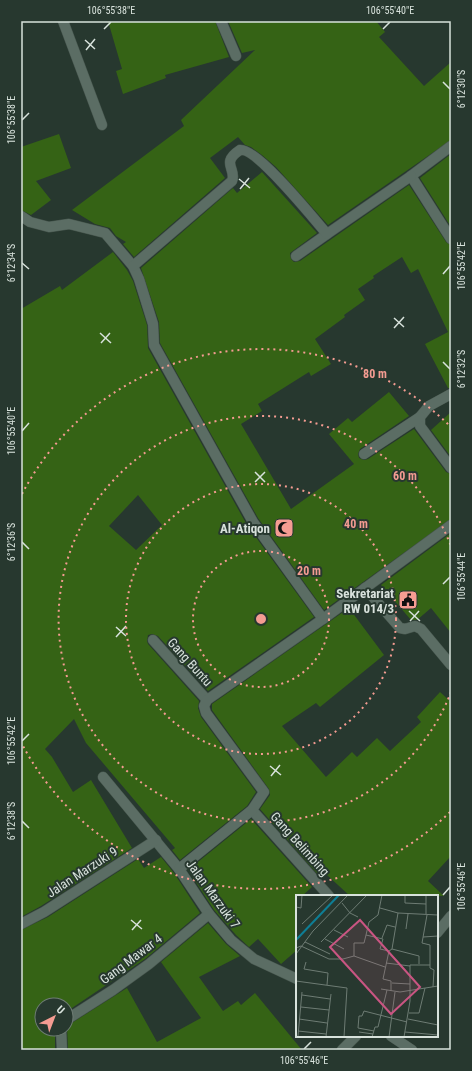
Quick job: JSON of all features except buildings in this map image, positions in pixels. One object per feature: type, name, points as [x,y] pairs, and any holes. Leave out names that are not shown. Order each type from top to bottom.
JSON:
[{"type":"street","points":[[64,21],[102,126]]},
{"type":"street","points":[[221,21],[236,56]]},
{"type":"street","points":[[296,256],[451,146]]},
{"type":"street","points":[[133,266],[232,182],[233,176],[229,161],[236,153],[244,150],[258,159],[273,174],[327,234]]},
{"type":"street","points":[[410,176],[451,239]]},
{"type":"street","points":[[21,216],[30,222],[49,227],[69,224],[105,233],[133,266],[139,279],[153,324],[154,345],[253,522],[323,619]]},
{"type":"street","points":[[364,454],[420,417],[429,406],[451,394]]},
{"type":"street","points":[[420,417],[420,426],[451,468]]},
{"type":"street","points":[[179,869],[252,810],[262,795],[263,789],[206,713],[204,706],[207,700],[323,619],[451,525]]},
{"type":"street","points":[[365,588],[400,628],[405,629],[415,626],[421,629],[451,665]]},
{"type":"street","name":"Gang Buntu","points":[[153,640],[207,700]]},
{"type":"street","name":"Jalan Marzuki 7","points":[[103,777],[179,869],[209,914],[231,940],[254,959],[296,979]]},
{"type":"street","name":"Gang Belimbing","points":[[252,810],[328,895]]},
{"type":"street","name":"Jalan Marzuki 9","points":[[21,924],[44,912],[156,840]]},
{"type":"street","name":"Gang Mawar 4","points":[[74,1015],[113,990],[149,964],[209,914]]},
{"type":"street","points":[[438,933],[451,916]]},
{"type":"street","points":[[61,1037],[62,1050]]},
{"type":"street","points":[[342,1050],[355,1037]]},
{"type":"street","points":[[392,1037],[412,1050]]},
{"type":"place","name":"Al-Atiqon","points":[[284,528]]},
{"type":"place","name":"Sekretariat RW 014/3","points":[[408,600]]}]
